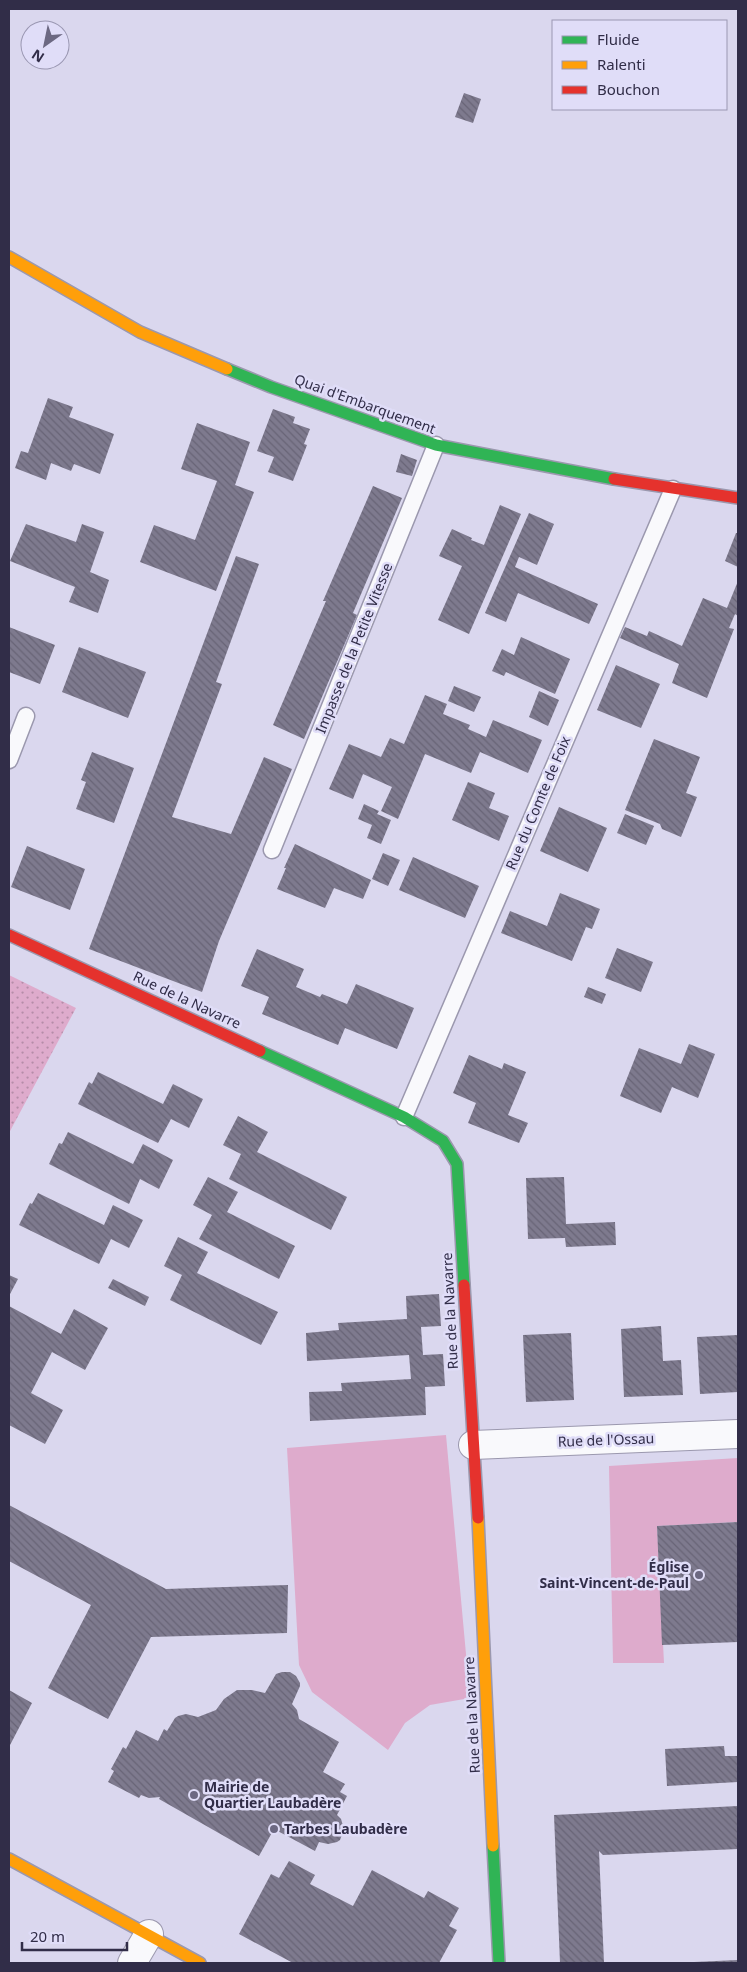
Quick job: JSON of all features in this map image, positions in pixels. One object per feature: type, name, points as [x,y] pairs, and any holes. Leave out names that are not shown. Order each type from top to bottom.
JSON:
[{"type":"street","name":"Quai d'Embarquement","points":[[9,257],[140,332],[271,387],[436,445],[672,490],[738,498]]},
{"type":"street","name":"Rue de la Navarre","points":[[9,934],[404,1117],[444,1141],[457,1164],[479,1528],[499,1963]]},
{"type":"street","name":"Rue de l'Ossau","points":[[473,1445],[738,1434]]},
{"type":"street","points":[[9,1859],[200,1963]]},
{"type":"street","points":[[132,1963],[149,1934]]},
{"type":"lane","name":"Impasse de la Petite Vitesse","points":[[272,850],[436,445]]},
{"type":"lane","name":"Rue du Comte de Foix","points":[[404,1117],[672,490]]},
{"type":"lane","points":[[9,760],[26,716]]},
{"type":"shaded area","points":[[9,975],[76,1008],[9,1133]]},
{"type":"shaded area","points":[[446,1435],[470,1698],[430,1705],[405,1723],[388,1750],[312,1692],[299,1665],[287,1448]]},
{"type":"shaded area","points":[[738,1458],[738,1522],[657,1526],[664,1663],[613,1663],[609,1466]]},
{"type":"building","points":[[464,93],[481,99],[473,123],[455,117]]},
{"type":"building","points":[[48,398],[73,407],[69,417],[114,434],[100,474],[74,464],[71,471],[51,463],[46,480],[15,468],[21,451],[28,453]]},
{"type":"building","points":[[273,409],[295,417],[293,423],[310,429],[304,444],[307,445],[293,481],[268,472],[274,457],[257,451]]},
{"type":"building","points":[[197,423],[250,442],[235,485],[254,492],[216,591],[140,562],[154,525],[195,540],[217,481],[181,469]]},
{"type":"building","points":[[401,454],[417,460],[412,476],[396,472]]},
{"type":"building","points":[[373,486],[402,498],[353,613],[357,615],[304,739],[273,725],[326,601],[323,601]]},
{"type":"building","points":[[500,505],[521,514],[469,634],[438,620],[462,566],[439,556],[452,529],[484,545]]},
{"type":"building","points":[[529,513],[554,524],[537,565],[519,557],[515,567],[598,604],[589,624],[518,593],[506,622],[485,613]]},
{"type":"building","points":[[26,524],[76,542],[82,524],[104,532],[90,572],[109,580],[98,613],[69,602],[75,587],[10,561]]},
{"type":"building","points":[[736,533],[738,533],[738,567],[725,561]]},
{"type":"building","points":[[236,556],[259,564],[216,682],[222,684],[172,817],[231,834],[264,757],[292,769],[219,941],[202,992],[89,949]]},
{"type":"building","points":[[738,581],[738,616],[735,614],[729,628],[734,629],[707,698],[672,683],[679,664],[620,638],[625,627],[647,636],[649,631],[682,646],[703,598],[727,608]]},
{"type":"building","points":[[9,627],[55,645],[40,684],[9,672]]},
{"type":"building","points":[[521,637],[570,659],[555,694],[506,672],[504,676],[492,671],[502,649],[514,655]]},
{"type":"building","points":[[79,647],[146,672],[128,718],[62,692]]},
{"type":"building","points":[[616,665],[660,684],[641,728],[597,710]]},
{"type":"building","points":[[454,686],[481,697],[474,712],[448,701]]},
{"type":"building","points":[[539,691],[559,700],[548,726],[529,717]]},
{"type":"building","points":[[425,695],[447,704],[443,714],[470,725],[468,729],[486,737],[493,720],[542,740],[528,773],[480,752],[471,773],[425,754],[398,819],[381,811],[392,787],[363,774],[353,799],[329,789],[349,744],[381,757],[390,738],[404,744]]},
{"type":"building","points":[[654,739],[700,757],[686,793],[697,797],[681,837],[662,829],[660,824],[625,810]]},
{"type":"building","points":[[92,752],[134,768],[114,823],[76,809],[86,782],[81,780]]},
{"type":"building","points":[[468,782],[495,793],[489,808],[509,816],[499,841],[452,820]]},
{"type":"building","points":[[364,804],[379,811],[377,814],[391,820],[381,844],[367,838],[372,825],[358,819]]},
{"type":"building","points":[[559,807],[607,828],[588,872],[540,851]]},
{"type":"building","points":[[625,814],[654,826],[646,845],[617,833]]},
{"type":"building","points":[[295,844],[371,880],[363,899],[334,888],[325,908],[277,889]]},
{"type":"building","points":[[27,846],[85,869],[70,910],[11,887]]},
{"type":"building","points":[[383,853],[400,860],[388,886],[372,879]]},
{"type":"building","points":[[413,857],[479,886],[465,918],[399,890]]},
{"type":"building","points":[[560,893],[600,909],[592,929],[586,927],[572,961],[501,933],[510,911],[547,926]]},
{"type":"building","points":[[617,948],[653,962],[641,992],[605,978]]},
{"type":"building","points":[[257,949],[304,969],[296,987],[320,997],[322,994],[347,1004],[356,984],[414,1008],[397,1049],[345,1028],[338,1045],[262,1014],[269,997],[241,986]]},
{"type":"building","points":[[588,987],[606,994],[602,1004],[584,997]]},
{"type":"building","points":[[689,1044],[715,1054],[698,1098],[672,1087],[661,1113],[620,1096],[639,1048],[681,1064]]},
{"type":"building","points":[[469,1055],[502,1069],[504,1063],[526,1072],[508,1115],[528,1123],[519,1143],[468,1123],[476,1103],[453,1093]]},
{"type":"building","points":[[98,1072],[163,1104],[173,1084],[203,1099],[189,1128],[171,1119],[158,1143],[78,1104],[89,1082],[92,1084]]},
{"type":"building","points":[[238,1116],[268,1132],[257,1152],[347,1197],[331,1230],[229,1179],[241,1154],[223,1145]]},
{"type":"building","points":[[68,1132],[133,1164],[143,1144],[173,1160],[159,1189],[140,1179],[129,1204],[49,1164],[59,1143],[62,1144]]},
{"type":"building","points":[[208,1177],[238,1192],[227,1212],[295,1246],[279,1279],[199,1239],[212,1215],[193,1205]]},
{"type":"building","points":[[564,1177],[566,1224],[615,1222],[616,1245],[566,1247],[565,1238],[528,1239],[526,1178]]},
{"type":"building","points":[[38,1193],[104,1225],[113,1205],[143,1220],[129,1248],[111,1239],[99,1264],[19,1225],[30,1203],[32,1204]]},
{"type":"building","points":[[178,1237],[208,1252],[197,1273],[278,1312],[261,1345],[170,1300],[182,1275],[164,1266]]},
{"type":"building","points":[[9,1275],[18,1279],[9,1296]]},
{"type":"building","points":[[113,1279],[149,1297],[145,1306],[108,1288]]},
{"type":"building","points":[[439,1294],[441,1326],[421,1327],[423,1355],[443,1354],[445,1386],[425,1387],[426,1415],[310,1421],[309,1392],[342,1391],[341,1383],[411,1379],[409,1355],[307,1361],[306,1333],[339,1330],[338,1323],[407,1319],[406,1296]]},
{"type":"building","points":[[9,1306],[61,1334],[74,1309],[108,1328],[85,1370],[52,1352],[31,1393],[63,1410],[45,1444],[9,1425]]},
{"type":"building","points":[[661,1326],[663,1361],[681,1360],[683,1395],[624,1397],[621,1329]]},
{"type":"building","points":[[571,1333],[574,1400],[526,1402],[523,1335]]},
{"type":"building","points":[[738,1335],[738,1392],[700,1394],[697,1337]]},
{"type":"building","points":[[9,1505],[166,1589],[288,1585],[287,1633],[151,1637],[108,1719],[48,1688],[91,1605],[9,1561]]},
{"type":"building","name":"Église Saint-Vincent-de-Paul","points":[[738,1522],[738,1642],[662,1645],[657,1526]]},
{"type":"building","points":[[290,1672],[296,1676],[300,1683],[292,1704],[297,1710],[299,1719],[339,1742],[323,1772],[345,1784],[340,1792],[347,1796],[337,1815],[341,1819],[344,1829],[340,1840],[337,1842],[328,1844],[319,1842],[315,1851],[274,1829],[259,1856],[159,1799],[160,1797],[149,1798],[141,1795],[139,1798],[108,1782],[114,1771],[111,1769],[123,1747],[126,1749],[136,1730],[158,1741],[164,1729],[167,1731],[178,1716],[186,1714],[198,1717],[216,1710],[224,1699],[237,1690],[252,1690],[265,1693],[276,1674]]},
{"type":"building","points":[[9,1690],[32,1703],[9,1747]]},
{"type":"building","points":[[724,1746],[725,1756],[738,1756],[738,1782],[667,1786],[665,1749]]},
{"type":"building","points":[[738,1806],[738,1849],[603,1855],[599,1851],[604,1963],[560,1963],[554,1815]]},
{"type":"building","points":[[289,1861],[315,1875],[310,1884],[353,1906],[372,1870],[424,1898],[428,1891],[459,1908],[449,1926],[457,1930],[439,1963],[293,1963],[239,1934],[271,1874],[279,1878]]},
{"type":"building","points":[[738,1960],[738,1963],[694,1963],[694,1962]]},
{"type":"traffic: fast","points":[[227,369],[271,387],[436,445],[614,479]]},
{"type":"traffic: fast","points":[[260,1051],[404,1117],[443,1141],[457,1164],[464,1285]]},
{"type":"traffic: fast","points":[[493,1846],[499,1963]]},
{"type":"traffic: slow","points":[[9,257],[140,332],[227,369]]},
{"type":"traffic: slow","points":[[478,1518],[493,1846]]},
{"type":"traffic: slow","points":[[9,1859],[200,1963]]},
{"type":"traffic: jam","points":[[614,479],[738,498]]},
{"type":"traffic: jam","points":[[9,935],[260,1051]]},
{"type":"traffic: jam","points":[[464,1285],[478,1518]]},
{"type":"place","name":"Église Saint-Vincent-de-Paul","points":[[699,1575]]},
{"type":"place","name":"Mairie de Quartier Laubadère","points":[[194,1795]]},
{"type":"place","name":"Tarbes Laubadère","points":[[274,1829]]}]
